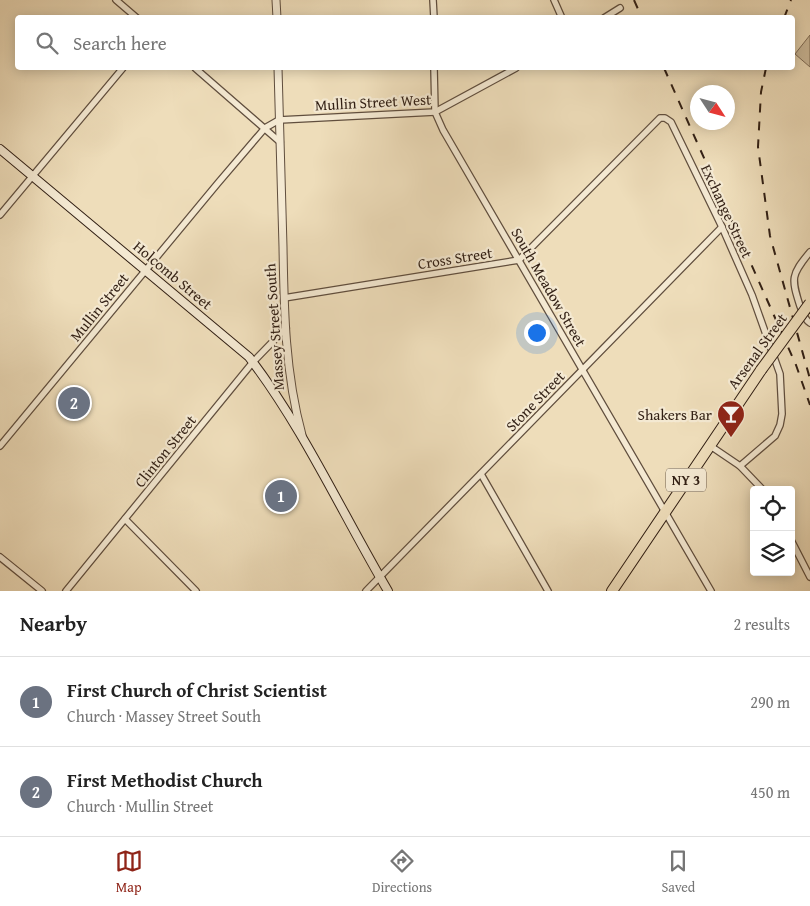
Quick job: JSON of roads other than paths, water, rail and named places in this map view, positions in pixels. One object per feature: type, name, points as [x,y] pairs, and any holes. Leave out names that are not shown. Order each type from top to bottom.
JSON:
[{"type":"highway","name":"Arsenal Street","points":[[612,591],[709,445],[810,303]]},
{"type":"main road","name":"Holcomb Street","points":[[0,149],[249,357],[270,385],[304,443]]},
{"type":"main road","name":"Massey Street South","points":[[304,443],[388,591]]},
{"type":"street","points":[[116,0],[134,15]]},
{"type":"street","points":[[276,0],[277,15]]},
{"type":"street","points":[[433,0],[434,15]]},
{"type":"street","points":[[554,0],[561,15]]},
{"type":"street","points":[[609,15],[620,8]]},
{"type":"street","points":[[0,215],[121,70]]},
{"type":"street","points":[[197,70],[280,142]]},
{"type":"street","name":"Massey Street South","points":[[278,70],[286,328],[290,383],[304,443]]},
{"type":"street","name":"South Meadow Street","points":[[434,70],[435,112],[443,130],[711,591]]},
{"type":"street","name":"Mullin Street West","points":[[279,120],[435,112],[512,70]]},
{"type":"street","name":"Exchange Street","points":[[519,260],[660,118],[665,118],[671,122],[722,227],[752,295],[780,374],[782,386],[780,425],[775,436],[740,466]]},
{"type":"street","name":"Mullin Street","points":[[0,446],[265,128],[279,120]]},
{"type":"street","name":"Stone Street","points":[[366,591],[722,227]]},
{"type":"street","points":[[810,252],[796,270],[793,278],[794,288],[805,319],[810,323]]},
{"type":"street","name":"Cross Street","points":[[284,298],[519,260]]},
{"type":"street","name":"Clinton Street","points":[[66,591],[253,362],[286,328]]},
{"type":"street","points":[[709,445],[740,466],[758,486]]},
{"type":"street","points":[[481,474],[548,591]]},
{"type":"street","points":[[124,519],[196,591]]},
{"type":"street","points":[[795,548],[810,577]]},
{"type":"street","points":[[0,557],[42,591]]},
{"type":"railway","points":[[634,0],[641,15]]},
{"type":"railway","points":[[785,15],[791,0]]},
{"type":"railway","points":[[665,70],[796,365],[810,405]]},
{"type":"railway","points":[[766,70],[761,92],[758,147],[770,236],[810,379]]},
{"type":"place","name":"First Methodist Church","points":[[74,403]]},
{"type":"place","name":"Shakers Bar","points":[[731,438]]},
{"type":"place","name":"First Church of Christ Scientist","points":[[281,496]]}]
